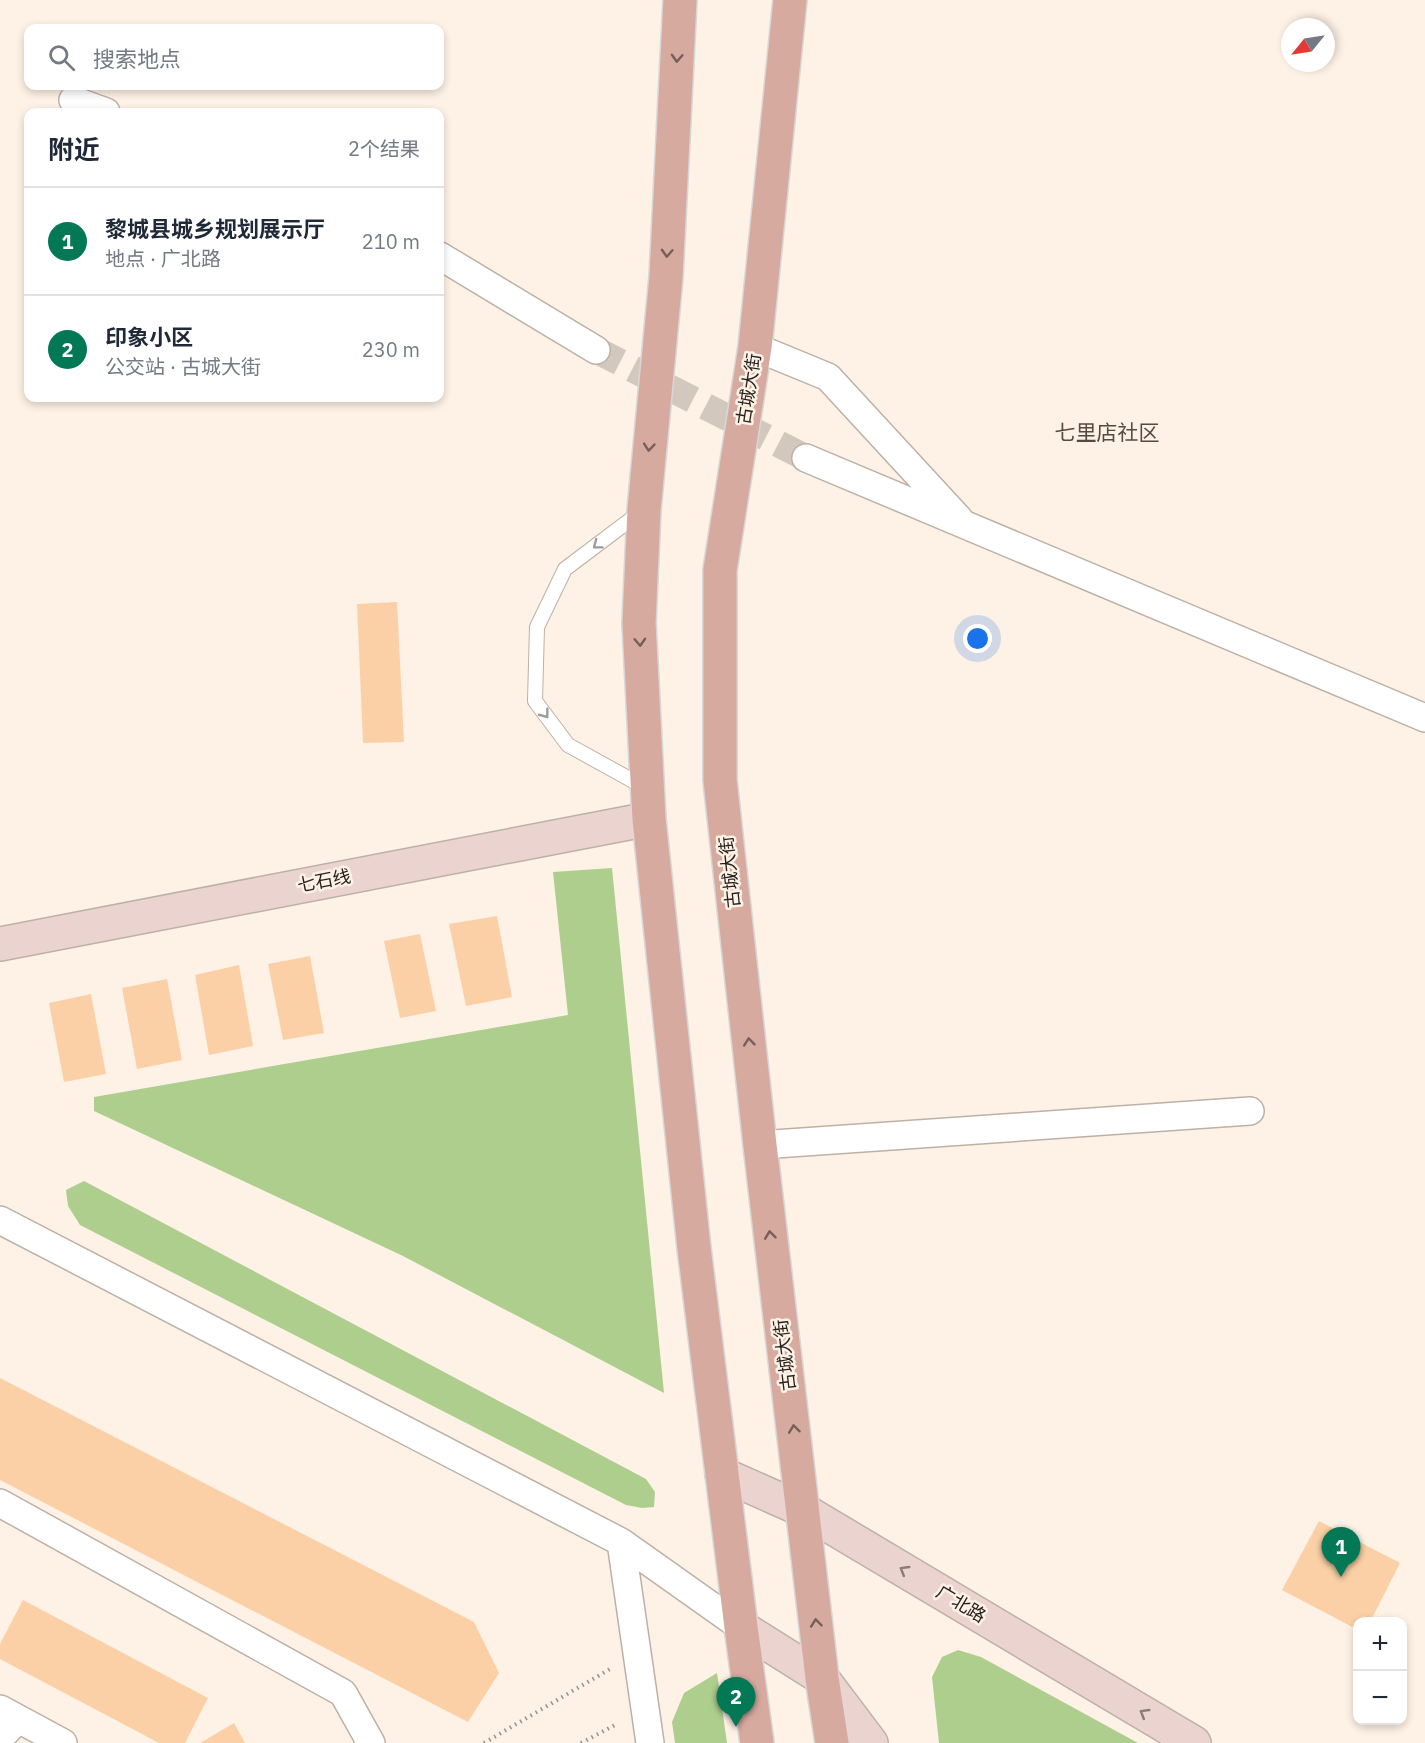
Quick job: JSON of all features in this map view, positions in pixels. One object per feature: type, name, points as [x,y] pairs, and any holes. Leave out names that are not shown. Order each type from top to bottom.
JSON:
[{"type":"main road","points":[[680,0],[666,277],[644,510],[639,623],[648,804],[693,1236],[741,1627],[758,1743]]},
{"type":"main road","name":"古城大街","points":[[790,0],[755,347],[720,570],[720,780],[760,1146],[822,1678],[832,1743]]},
{"type":"main road","name":"七石线","points":[[0,944],[648,804]]},
{"type":"main road","name":"广北路","points":[[722,1474],[803,1510],[1194,1743]]},
{"type":"main road","points":[[741,1627],[822,1678],[871,1743]]},
{"type":"street","points":[[73,100],[95,108]]},
{"type":"street","points":[[444,258],[596,351]]},
{"type":"street","points":[[755,347],[828,377],[965,525]]},
{"type":"street","points":[[806,458],[1425,718]]},
{"type":"street","points":[[760,1146],[1250,1111]]},
{"type":"street","points":[[1,1224],[621,1542],[741,1627]]},
{"type":"street","points":[[0,1503],[343,1694],[371,1743]]},
{"type":"street","points":[[621,1542],[650,1743]]},
{"type":"street","points":[[6,1722],[63,1743]]},
{"type":"lane","points":[[644,510],[565,569],[537,627],[535,701],[568,745],[648,804]]},
{"type":"path","points":[[484,1743],[637,1652]]},
{"type":"path","points":[[581,1743],[645,1709]]},
{"type":"green space","points":[[612,868],[664,1393],[403,1256],[94,1111],[94,1097],[568,1015],[553,872]]},
{"type":"green space","points":[[84,1181],[646,1479],[655,1492],[654,1507],[642,1508],[626,1505],[80,1225],[68,1206],[66,1190]]},
{"type":"green space","points":[[958,1650],[981,1657],[1138,1743],[939,1743],[932,1677],[942,1657]]},
{"type":"green space","points":[[717,1673],[727,1743],[675,1743],[672,1722],[684,1693]]},
{"type":"building","points":[[397,602],[404,742],[363,743],[357,604]]},
{"type":"building","points":[[497,916],[512,997],[466,1006],[449,924]]},
{"type":"building","points":[[420,934],[436,1011],[400,1018],[384,941]]},
{"type":"building","points":[[310,956],[324,1033],[283,1040],[268,964]]},
{"type":"building","points":[[239,965],[253,1046],[209,1055],[195,975]]},
{"type":"building","points":[[167,979],[182,1060],[137,1069],[122,988]]},
{"type":"building","points":[[91,994],[106,1074],[64,1082],[49,1003]]},
{"type":"building","points":[[0,1378],[474,1622],[499,1673],[468,1722],[0,1480]]},
{"type":"building","points":[[1319,1521],[1400,1563],[1373,1617],[1353,1617],[1353,1627],[1282,1590]]},
{"type":"building","points":[[23,1600],[208,1698],[185,1743],[159,1743],[0,1659],[0,1644]]},
{"type":"building","points":[[234,1723],[245,1743],[200,1743]]},
{"type":"tunnel","points":[[596,350],[806,458]]},
{"type":"place","name":"黎城县城乡规划展示厅","points":[[1341,1577]]},
{"type":"place","name":"印象小区","points":[[736,1727]]},
{"type":"district","name":"七里店社区","points":[[1107,433]]}]
